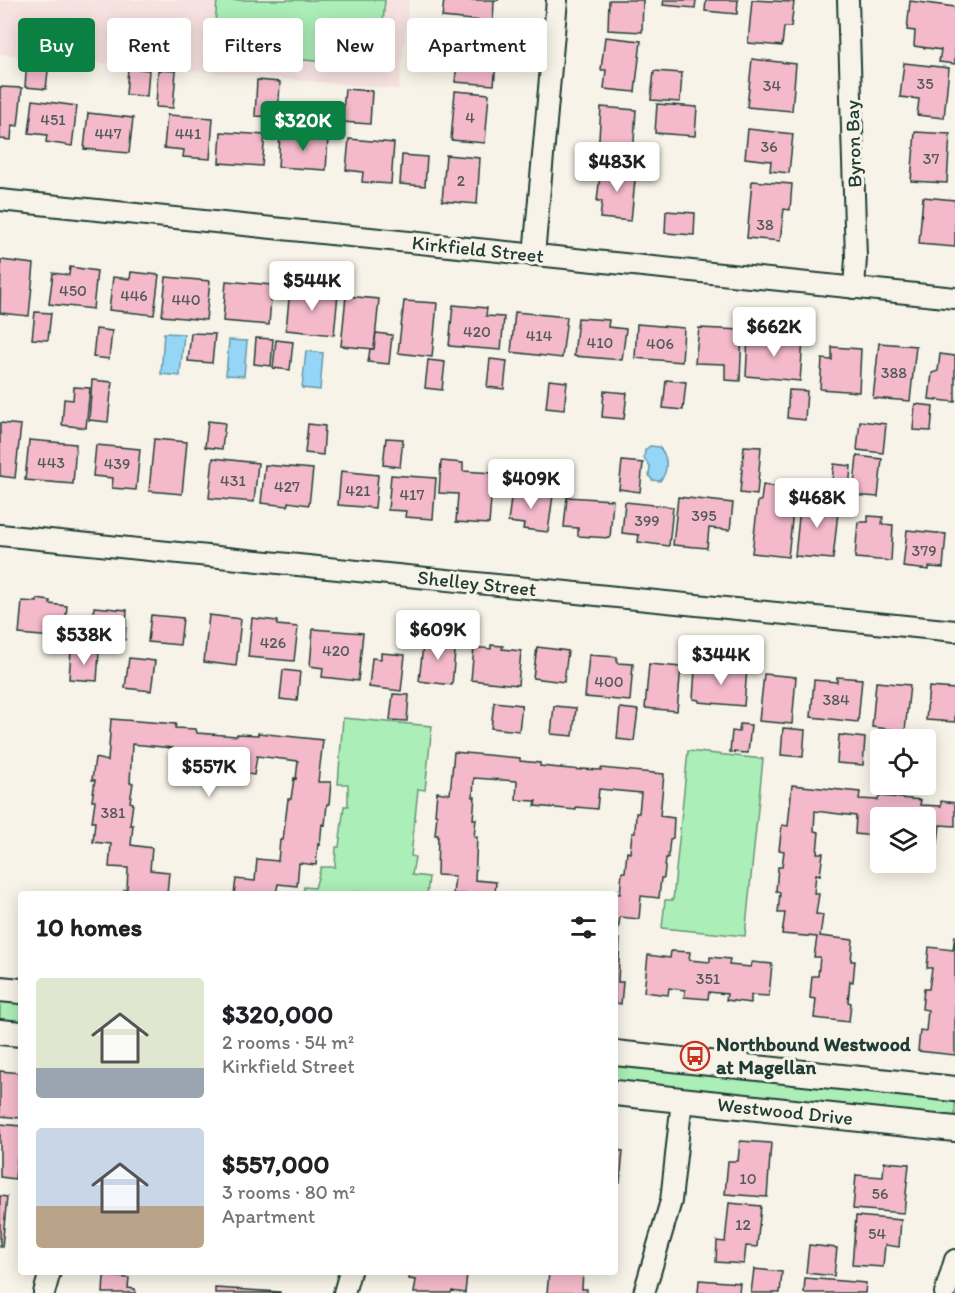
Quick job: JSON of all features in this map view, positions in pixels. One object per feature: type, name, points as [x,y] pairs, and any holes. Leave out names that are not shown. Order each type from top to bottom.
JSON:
[{"type":"street","points":[[534,255],[557,0]]},
{"type":"street","name":"Byron Bay","points":[[848,0],[856,258],[854,288]]},
{"type":"street","name":"Kirkfield Street","points":[[0,200],[955,298]]},
{"type":"street","name":"Shelley Street","points":[[0,535],[955,630]]},
{"type":"street","points":[[0,989],[18,991]]},
{"type":"street","points":[[0,1032],[18,1034]]},
{"type":"street","name":"Westwood Drive","points":[[618,1053],[955,1089]]},
{"type":"street","name":"Westwood Drive","points":[[618,1093],[955,1129]]},
{"type":"street","points":[[644,1293],[671,1201],[682,1101]]},
{"type":"street","points":[[945,1293],[955,1260]]},
{"type":"street","points":[[44,1293],[49,1275]]},
{"type":"street","points":[[344,1293],[349,1275]]},
{"type":"shaded area","points":[[0,0],[409,0],[399,89],[205,72],[303,72],[303,18],[203,18],[203,72],[191,71],[191,18],[107,18],[107,63],[95,62],[95,18],[18,18],[18,56],[0,54]]},
{"type":"green space","points":[[217,0],[385,0],[383,18],[315,18],[315,61],[303,60],[303,18],[216,18]]},
{"type":"green space","points":[[343,718],[432,726],[425,790],[418,789],[411,856],[415,857],[412,875],[429,877],[427,891],[303,891],[304,887],[315,888],[321,867],[335,867],[336,847],[339,847],[344,806],[348,806],[348,784],[338,784]]},
{"type":"green space","points":[[688,751],[763,759],[745,936],[662,928],[665,900],[673,900]]},
{"type":"green space","points":[[0,989],[18,991],[18,1034],[0,1032]]},
{"type":"green space","points":[[618,1053],[955,1089],[955,1129],[618,1093]]},
{"type":"water","points":[[164,333],[184,334],[180,376],[161,374]]},
{"type":"water","points":[[229,340],[247,341],[244,376],[226,375]]},
{"type":"water","points":[[306,351],[323,353],[320,390],[302,388]]},
{"type":"water","points":[[650,446],[659,447],[666,459],[665,473],[660,481],[652,480],[649,475],[650,467],[644,458],[645,450]]},
{"type":"building","points":[[444,0],[499,0],[494,1],[493,18],[442,17]]},
{"type":"building","points":[[609,0],[643,0],[642,32],[608,30]]},
{"type":"building","points":[[664,0],[696,0],[695,8],[663,5]]},
{"type":"building","points":[[706,0],[738,0],[737,14],[705,11]]},
{"type":"building","points":[[752,0],[794,2],[791,27],[784,27],[782,46],[748,43]]},
{"type":"building","points":[[910,1],[955,7],[955,64],[939,62],[941,50],[914,46],[915,31],[907,30]]},
{"type":"building","points":[[605,37],[641,41],[635,92],[604,89],[606,70],[601,70]]},
{"type":"building","points":[[752,59],[796,64],[792,111],[747,107]]},
{"type":"building","points":[[904,63],[949,68],[944,118],[917,115],[919,99],[900,97]]},
{"type":"building","points":[[654,71],[682,73],[680,102],[651,100]]},
{"type":"building","points":[[26,72],[48,72],[46,89],[25,87]]},
{"type":"building","points":[[128,72],[149,72],[147,96],[126,95]]},
{"type":"building","points":[[158,72],[176,72],[173,108],[156,107]]},
{"type":"building","points":[[456,72],[495,72],[494,85],[455,82]]},
{"type":"building","points":[[257,80],[280,82],[278,117],[255,116]]},
{"type":"building","points":[[0,87],[22,88],[18,126],[12,125],[11,140],[0,139]]},
{"type":"building","points":[[345,89],[372,91],[370,124],[342,122]]},
{"type":"building","points":[[455,91],[489,94],[485,143],[451,140]]},
{"type":"building","points":[[33,100],[77,106],[72,146],[46,142],[47,135],[29,133]]},
{"type":"building","points":[[657,104],[697,107],[695,136],[655,133]]},
{"type":"building","points":[[601,107],[636,110],[633,157],[598,154]]},
{"type":"building","points":[[88,113],[133,118],[129,153],[84,149]]},
{"type":"building","points":[[167,115],[213,118],[210,159],[183,157],[184,150],[164,148]]},
{"type":"building","points":[[748,129],[793,134],[789,173],[770,171],[771,161],[745,158]]},
{"type":"building","points":[[221,132],[265,135],[262,166],[219,163]]},
{"type":"building","points":[[915,132],[950,134],[947,183],[911,181]]},
{"type":"building","points":[[280,135],[328,138],[326,170],[278,167]]},
{"type":"building","points":[[349,139],[394,143],[391,184],[362,182],[363,172],[346,170]]},
{"type":"building","points":[[402,155],[427,157],[425,186],[400,184]]},
{"type":"building","points":[[446,155],[480,158],[477,204],[442,201]]},
{"type":"building","points":[[601,166],[636,170],[631,221],[600,218],[602,201],[597,201]]},
{"type":"building","points":[[752,181],[792,184],[790,210],[784,209],[780,241],[747,238]]},
{"type":"building","points":[[923,197],[955,200],[955,247],[919,244]]},
{"type":"building","points":[[666,211],[695,213],[694,235],[665,233]]},
{"type":"building","points":[[1,260],[34,264],[29,316],[0,313]]},
{"type":"building","points":[[70,267],[97,271],[93,309],[49,304],[53,273],[69,275]]},
{"type":"building","points":[[131,272],[159,275],[154,315],[109,310],[113,277],[130,279]]},
{"type":"building","points":[[166,277],[210,281],[206,320],[162,316]]},
{"type":"building","points":[[226,281],[272,285],[269,325],[223,321]]},
{"type":"building","points":[[290,289],[338,294],[334,335],[286,330]]},
{"type":"building","points":[[346,296],[379,299],[374,349],[341,346]]},
{"type":"building","points":[[404,301],[437,303],[432,357],[398,353]]},
{"type":"building","points":[[453,305],[487,308],[486,316],[504,317],[501,350],[449,346]]},
{"type":"building","points":[[35,312],[51,313],[48,340],[32,339]]},
{"type":"building","points":[[515,312],[567,317],[562,358],[511,352]]},
{"type":"building","points":[[578,318],[609,320],[608,327],[626,329],[622,360],[574,356]]},
{"type":"building","points":[[637,324],[684,328],[682,362],[635,358]]},
{"type":"building","points":[[699,328],[742,330],[740,381],[725,380],[725,364],[695,363]]},
{"type":"building","points":[[96,329],[112,331],[109,359],[93,357]]},
{"type":"building","points":[[191,333],[215,334],[212,363],[188,361]]},
{"type":"building","points":[[376,333],[392,335],[389,364],[368,362],[370,349],[374,349]]},
{"type":"building","points":[[748,336],[803,340],[800,381],[746,376]]},
{"type":"building","points":[[256,338],[273,339],[271,366],[254,364]]},
{"type":"building","points":[[276,340],[293,342],[290,370],[273,368]]},
{"type":"building","points":[[879,343],[916,346],[910,401],[873,398]]},
{"type":"building","points":[[832,347],[861,349],[859,392],[820,389],[822,359],[832,360]]},
{"type":"building","points":[[940,354],[955,356],[955,402],[929,399],[932,373],[938,371]]},
{"type":"building","points":[[490,359],[507,361],[504,389],[487,387]]},
{"type":"building","points":[[428,360],[445,362],[442,390],[425,388]]},
{"type":"building","points":[[92,380],[112,382],[108,422],[89,420]]},
{"type":"building","points":[[549,380],[567,382],[564,410],[546,408]]},
{"type":"building","points":[[666,380],[686,382],[683,410],[663,408]]},
{"type":"building","points":[[74,387],[90,388],[86,428],[62,425],[64,399],[73,400]]},
{"type":"building","points":[[789,390],[807,391],[805,420],[787,418]]},
{"type":"building","points":[[604,391],[627,393],[624,419],[602,417]]},
{"type":"building","points":[[915,404],[933,406],[931,431],[913,430]]},
{"type":"building","points":[[208,421],[225,423],[222,449],[205,447]]},
{"type":"building","points":[[860,421],[886,424],[883,453],[857,450]]},
{"type":"building","points":[[0,423],[21,425],[15,478],[0,476]]},
{"type":"building","points":[[308,424],[325,426],[323,455],[305,453]]},
{"type":"building","points":[[386,438],[403,439],[400,467],[383,465]]},
{"type":"building","points":[[154,439],[187,442],[182,494],[149,491]]},
{"type":"building","points":[[29,440],[76,444],[73,484],[25,480]]},
{"type":"building","points":[[96,445],[140,449],[136,490],[112,488],[113,478],[93,476]]},
{"type":"building","points":[[744,446],[761,447],[757,495],[740,493]]},
{"type":"building","points":[[857,456],[882,459],[878,497],[853,495]]},
{"type":"building","points":[[213,458],[258,463],[254,502],[209,498]]},
{"type":"building","points":[[441,461],[463,463],[463,471],[493,473],[489,524],[456,522],[458,494],[439,493]]},
{"type":"building","points":[[622,461],[643,463],[640,492],[619,489]]},
{"type":"building","points":[[834,464],[851,466],[849,490],[831,489]]},
{"type":"building","points":[[265,465],[313,469],[309,505],[288,502],[288,506],[261,503]]},
{"type":"building","points":[[341,471],[378,475],[375,508],[338,505]]},
{"type":"building","points":[[391,475],[436,478],[433,519],[405,517],[406,511],[388,510]]},
{"type":"building","points":[[763,485],[779,487],[778,500],[794,502],[788,557],[752,553],[758,501],[761,501]]},
{"type":"building","points":[[512,491],[553,495],[548,532],[523,529],[524,524],[508,522]]},
{"type":"building","points":[[567,497],[613,500],[610,538],[578,536],[578,528],[564,527]]},
{"type":"building","points":[[678,497],[733,503],[730,530],[709,528],[707,548],[673,545]]},
{"type":"building","points":[[801,498],[839,502],[833,559],[795,556]]},
{"type":"building","points":[[625,502],[673,507],[669,546],[638,542],[639,535],[622,533]]},
{"type":"building","points":[[868,516],[883,517],[882,524],[893,525],[891,561],[855,558],[858,522],[868,522]]},
{"type":"building","points":[[907,530],[946,534],[943,568],[929,567],[929,570],[903,567]]},
{"type":"building","points":[[37,599],[50,601],[50,604],[67,606],[64,638],[19,634],[22,601],[37,602]]},
{"type":"building","points":[[94,607],[127,610],[125,640],[122,640],[121,648],[100,646],[100,638],[91,637]]},
{"type":"building","points":[[151,615],[183,618],[180,645],[148,642]]},
{"type":"building","points":[[209,615],[241,619],[236,666],[204,662]]},
{"type":"building","points":[[252,618],[277,621],[277,625],[298,627],[294,661],[248,657]]},
{"type":"building","points":[[313,629],[363,633],[358,681],[322,677],[323,668],[310,666]]},
{"type":"building","points":[[424,637],[456,641],[452,685],[419,681]]},
{"type":"building","points":[[491,645],[521,651],[518,685],[471,680],[474,647],[491,649]]},
{"type":"building","points":[[537,647],[568,651],[564,682],[533,678]]},
{"type":"building","points":[[71,650],[99,652],[97,681],[69,679]]},
{"type":"building","points":[[381,653],[405,655],[401,691],[369,687],[372,658],[381,659]]},
{"type":"building","points":[[589,655],[617,657],[617,663],[633,664],[630,701],[585,697]]},
{"type":"building","points":[[129,658],[155,661],[151,691],[125,688]]},
{"type":"building","points":[[649,664],[681,667],[677,711],[645,708]]},
{"type":"building","points":[[720,667],[747,669],[744,706],[699,702],[693,699],[695,670],[720,671]]},
{"type":"building","points":[[283,670],[300,672],[297,701],[280,699]]},
{"type":"building","points":[[764,674],[796,677],[792,724],[759,721]]},
{"type":"building","points":[[837,677],[862,679],[858,722],[811,717],[814,680],[837,682]]},
{"type":"building","points":[[876,682],[910,685],[905,729],[872,727]]},
{"type":"building","points":[[929,687],[955,689],[955,722],[926,720]]},
{"type":"building","points":[[393,694],[409,695],[407,721],[390,720]]},
{"type":"building","points":[[494,702],[522,705],[519,731],[491,728]]},
{"type":"building","points":[[554,706],[576,708],[573,736],[551,734]]},
{"type":"building","points":[[620,708],[638,710],[634,741],[617,739]]},
{"type":"building","points":[[111,719],[176,724],[175,728],[196,729],[197,733],[237,736],[237,734],[258,735],[258,733],[323,740],[318,782],[331,782],[329,804],[327,804],[325,825],[322,824],[316,865],[299,863],[297,886],[278,884],[277,891],[234,891],[236,879],[255,881],[257,859],[278,861],[288,799],[291,799],[298,761],[257,756],[254,775],[234,772],[234,775],[192,770],[192,767],[172,766],[173,748],[132,744],[130,783],[133,783],[130,802],[133,803],[130,825],[133,825],[131,845],[152,848],[150,870],[169,872],[167,891],[124,891],[127,890],[128,868],[109,867],[111,844],[93,842],[95,822],[92,822],[95,801],[92,801],[95,780],[92,780],[95,758],[108,761]]},
{"type":"building","points":[[740,724],[751,725],[748,753],[730,752],[732,731],[739,732]]},
{"type":"building","points":[[783,728],[805,730],[803,757],[781,755]]},
{"type":"building","points":[[839,735],[865,738],[863,765],[837,763]]},
{"type":"building","points":[[454,752],[520,758],[520,761],[540,763],[540,766],[581,770],[601,770],[601,768],[664,774],[660,816],[674,818],[673,838],[670,839],[659,898],[641,896],[639,919],[620,917],[618,932],[618,894],[620,894],[622,872],[625,872],[627,852],[630,853],[632,833],[635,833],[636,813],[639,813],[641,793],[599,789],[597,809],[576,807],[576,810],[535,806],[536,801],[516,800],[517,781],[474,778],[473,819],[476,819],[474,837],[477,837],[475,880],[496,882],[495,891],[453,891],[455,876],[437,875],[438,835],[435,835],[437,815],[435,814],[437,792],[450,794]]},
{"type":"building","points":[[792,785],[860,792],[859,799],[878,800],[879,796],[921,800],[920,805],[941,806],[941,801],[955,803],[955,826],[940,825],[938,843],[936,843],[936,807],[870,807],[870,836],[855,834],[856,816],[815,811],[814,831],[819,832],[817,853],[823,853],[820,875],[816,874],[814,894],[819,894],[816,914],[823,915],[820,936],[853,940],[851,961],[855,961],[853,982],[850,981],[849,1022],[814,1018],[816,999],[810,998],[812,976],[818,976],[820,957],[814,957],[817,937],[782,934],[785,913],[778,913],[780,892],[776,891],[778,867],[782,867],[784,851],[779,850],[782,825],[788,826]]},
{"type":"building","points":[[955,935],[955,1055],[918,1051],[920,1030],[926,1031],[928,1010],[922,1009],[924,989],[929,989],[932,968],[927,968],[929,947],[953,950]]},
{"type":"building","points":[[618,939],[620,939],[618,982]]},
{"type":"building","points":[[671,951],[690,952],[689,960],[710,962],[710,957],[730,959],[729,965],[751,967],[752,962],[772,964],[769,996],[751,995],[751,1003],[726,1000],[727,994],[709,992],[708,999],[684,997],[685,990],[669,988],[668,995],[644,992],[648,955],[670,958]]},
{"type":"building","points":[[618,982],[623,982],[621,1004],[618,1004]]},
{"type":"building","points":[[0,1071],[18,1073],[18,1118],[0,1116]]},
{"type":"building","points":[[0,1124],[18,1126],[18,1159],[15,1179],[0,1177]]},
{"type":"building","points":[[740,1141],[771,1143],[767,1197],[725,1194],[728,1161],[738,1161]]},
{"type":"building","points":[[618,1150],[623,1151],[620,1182],[618,1182]]},
{"type":"building","points":[[884,1162],[909,1164],[904,1213],[853,1209],[856,1175],[883,1177]]},
{"type":"building","points":[[0,1196],[7,1197],[2,1247],[0,1247]]},
{"type":"building","points":[[729,1203],[761,1206],[757,1247],[746,1246],[744,1264],[716,1262],[717,1241],[725,1242]]},
{"type":"building","points":[[856,1216],[901,1220],[899,1247],[885,1245],[883,1267],[852,1265]]},
{"type":"building","points":[[809,1245],[837,1248],[834,1276],[806,1273]]},
{"type":"building","points":[[754,1269],[782,1272],[780,1293],[751,1293]]},
{"type":"building","points":[[410,1275],[467,1275],[465,1293],[452,1291],[451,1293],[414,1293],[416,1280],[409,1279]]},
{"type":"building","points":[[549,1275],[583,1275],[582,1289],[587,1289],[587,1293],[547,1293]]},
{"type":"building","points":[[104,1276],[129,1278],[128,1288],[135,1289],[136,1293],[103,1293]]},
{"type":"building","points":[[805,1278],[866,1283],[865,1293],[804,1293]]},
{"type":"building","points":[[699,1280],[740,1283],[739,1293],[698,1293]]},
{"type":"building","points":[[215,1288],[280,1292],[280,1293],[215,1293]]},
{"type":"place","name":"Northbound Westwood at Magellan","points":[[695,1056]]}]
